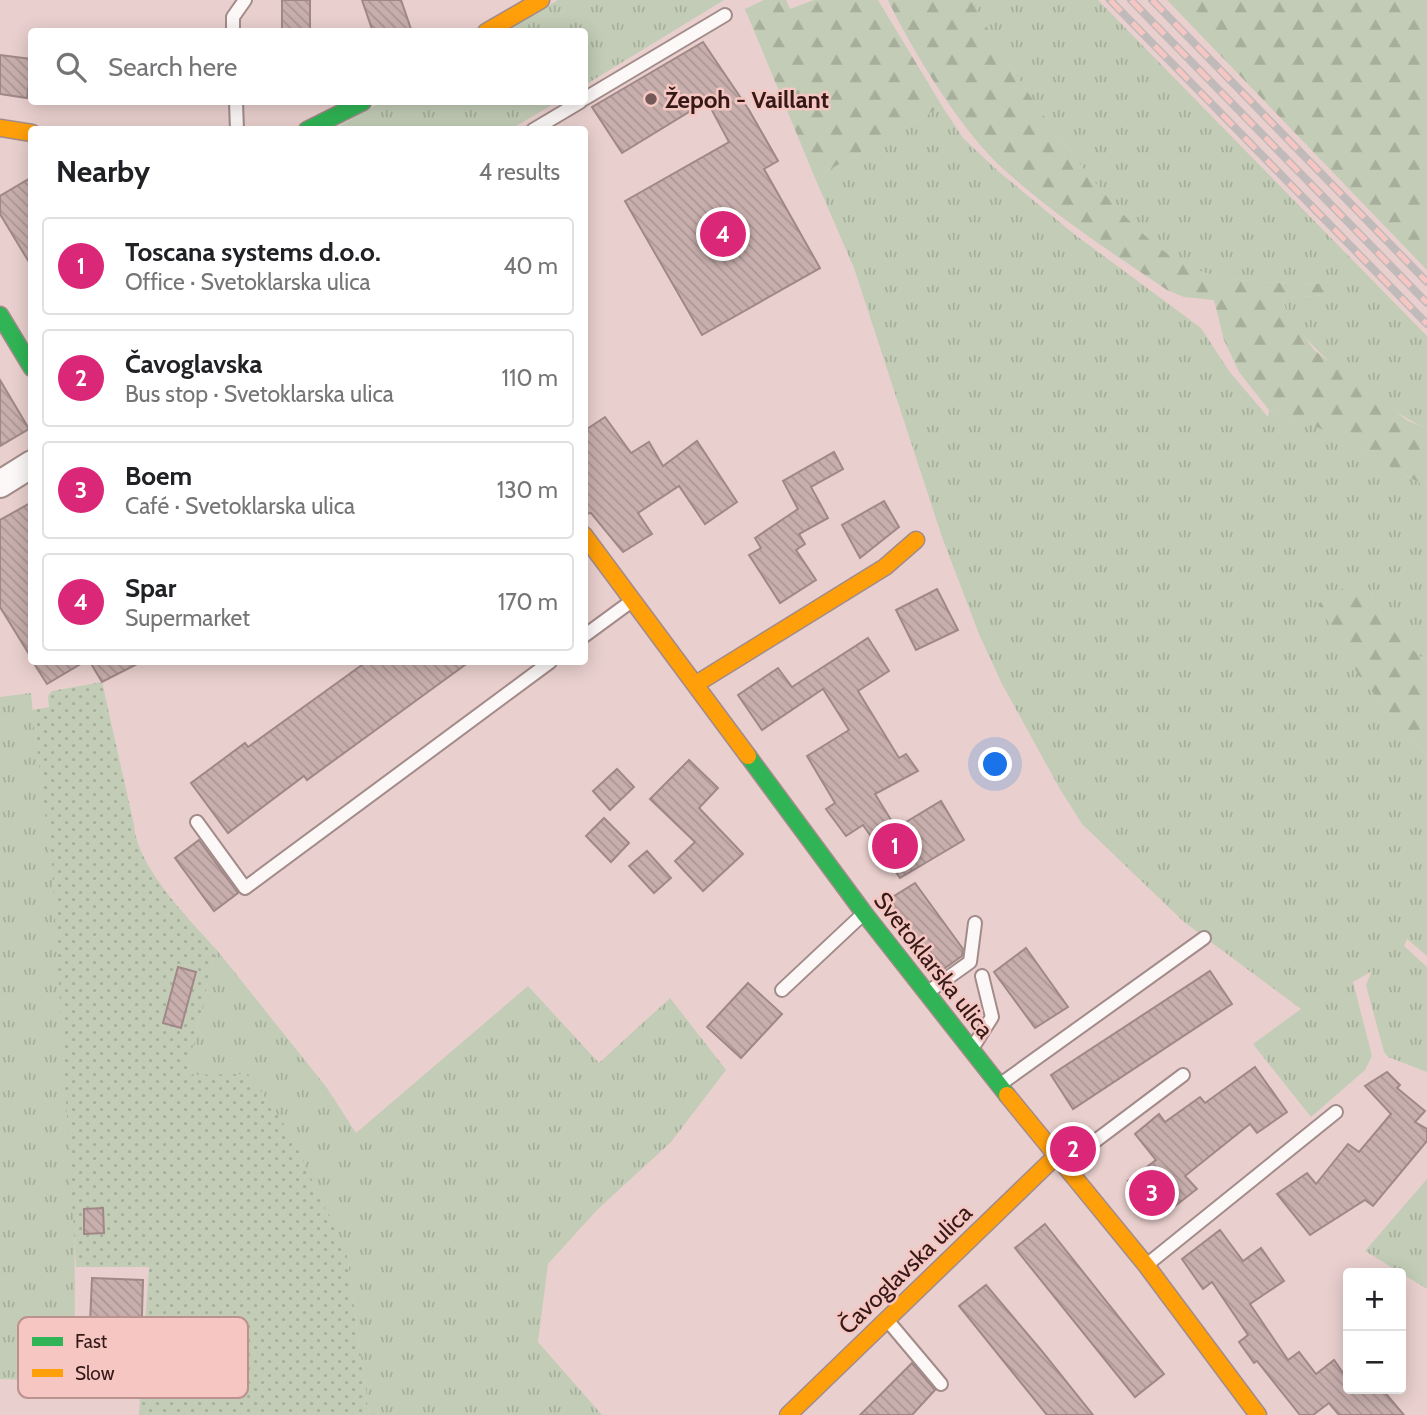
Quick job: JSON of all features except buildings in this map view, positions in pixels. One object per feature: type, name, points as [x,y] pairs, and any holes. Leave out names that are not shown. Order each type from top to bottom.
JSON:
[{"type":"street","points":[[493,28],[541,0]]},
{"type":"street","points":[[315,126],[357,105]]},
{"type":"street","points":[[0,128],[28,136]]},
{"type":"street","points":[[0,315],[28,361]]},
{"type":"street","points":[[0,484],[28,466]]},
{"type":"street","name":"Svetoklarska ulica","points":[[588,540],[635,599],[864,913],[1059,1161],[1146,1265],[1258,1415]]},
{"type":"street","points":[[696,684],[885,567],[916,540]]},
{"type":"street","name":"Čavoglavska ulica","points":[[788,1415],[886,1318],[1059,1161]]},
{"type":"lane","points":[[233,28],[233,17],[245,0]]},
{"type":"lane","points":[[588,97],[724,15]]},
{"type":"lane","points":[[236,105],[237,126]]},
{"type":"lane","points":[[540,126],[575,105]]},
{"type":"lane","points":[[588,633],[635,599]]},
{"type":"lane","points":[[197,822],[246,888],[546,665]]},
{"type":"lane","points":[[782,990],[864,913]]},
{"type":"lane","points":[[926,993],[970,962],[975,923]]},
{"type":"lane","points":[[999,1086],[1203,938]]},
{"type":"lane","points":[[971,1050],[992,1017],[982,976]]},
{"type":"lane","points":[[1059,1161],[1183,1076]]},
{"type":"lane","points":[[1146,1265],[1336,1112]]},
{"type":"lane","points":[[886,1318],[941,1384]]},
{"type":"green space","points":[[558,0],[724,0],[588,83],[588,28],[510,28]]},
{"type":"green space","points":[[764,0],[786,0],[790,9],[814,0],[878,0],[942,106],[815,178],[745,9]]},
{"type":"green space","points":[[888,0],[972,0],[1012,68],[1070,152],[1136,227],[1168,254],[1197,270],[1229,278],[1328,284],[1331,290],[1325,295],[1285,298],[1282,299],[1284,307],[1314,350],[1408,421],[1427,428],[1427,487],[1319,428],[1269,410],[1239,372],[1224,340],[1214,300],[1184,297],[1167,290],[1059,215],[999,165],[968,130],[937,87]]},
{"type":"green space","points":[[972,0],[1098,0],[1427,336],[1427,428],[1409,420],[1343,374],[1304,335],[1290,316],[1282,299],[1325,295],[1328,284],[1262,282],[1213,275],[1197,270],[1168,254],[1136,227],[1070,152],[1012,68]]},
{"type":"green space","points":[[1167,0],[1427,0],[1427,270]]},
{"type":"green space","points":[[376,105],[552,105],[516,126],[339,126]]},
{"type":"green space","points":[[942,106],[963,138],[998,171],[1074,234],[1201,328],[1229,371],[1268,417],[1269,410],[1319,428],[1427,487],[1427,663],[1387,625],[1366,584],[1359,676],[1427,757],[1427,956],[1407,939],[1404,946],[1427,967],[1427,1072],[1388,1057],[1384,1052],[1366,985],[1372,971],[1353,982],[1372,1056],[1365,1070],[1311,1117],[1253,1044],[1301,1009],[1184,922],[1082,824],[1002,684],[979,634],[942,537],[854,268],[815,178]]},
{"type":"green space","points":[[1366,584],[1387,625],[1427,663],[1427,757],[1359,676],[1318,604],[1348,585]]},
{"type":"green space","points":[[102,682],[137,841],[144,858],[166,891],[216,949],[186,1075],[248,1074],[289,1131],[347,1255],[369,1415],[139,1415],[140,1398],[248,1398],[248,1317],[146,1317],[149,1267],[76,1267],[52,867],[32,710],[49,707],[48,696],[52,691]]},
{"type":"green space","points":[[31,693],[52,867],[63,995],[73,1188],[75,1317],[18,1317],[18,1379],[0,1379],[0,697]]},
{"type":"green space","points":[[216,949],[327,1088],[356,1133],[528,986],[599,1063],[670,998],[726,1070],[671,1142],[597,1210],[548,1264],[538,1342],[602,1415],[369,1415],[347,1255],[186,1075]]},
{"type":"green space","points":[[1427,1179],[1427,1289],[1406,1276],[1406,1268],[1393,1268],[1365,1251]]},
{"type":"railway","points":[[1110,0],[1427,324]]},
{"type":"railway","points":[[1131,0],[1427,303]]},
{"type":"railway","points":[[1152,0],[1427,282]]},
{"type":"traffic: fast","points":[[315,126],[357,105]]},
{"type":"traffic: fast","points":[[0,315],[28,361]]},
{"type":"traffic: fast","points":[[748,756],[864,913],[1007,1095]]},
{"type":"traffic: slow","points":[[493,28],[541,0]]},
{"type":"traffic: slow","points":[[0,128],[28,132]]},
{"type":"traffic: slow","points":[[588,540],[748,756]]},
{"type":"traffic: slow","points":[[696,684],[885,567],[916,540]]},
{"type":"traffic: slow","points":[[1007,1095],[1146,1265],[1258,1415]]},
{"type":"traffic: slow","points":[[788,1415],[1055,1157]]},
{"type":"place","name":"Žepoh - Vaillant","points":[[651,99]]},
{"type":"place","name":"Spar","points":[[723,234]]},
{"type":"place","name":"Toscana systems d.o.o.","points":[[895,846]]},
{"type":"place","name":"Čavoglavska","points":[[1073,1149]]},
{"type":"place","name":"Boem","points":[[1152,1193]]}]
